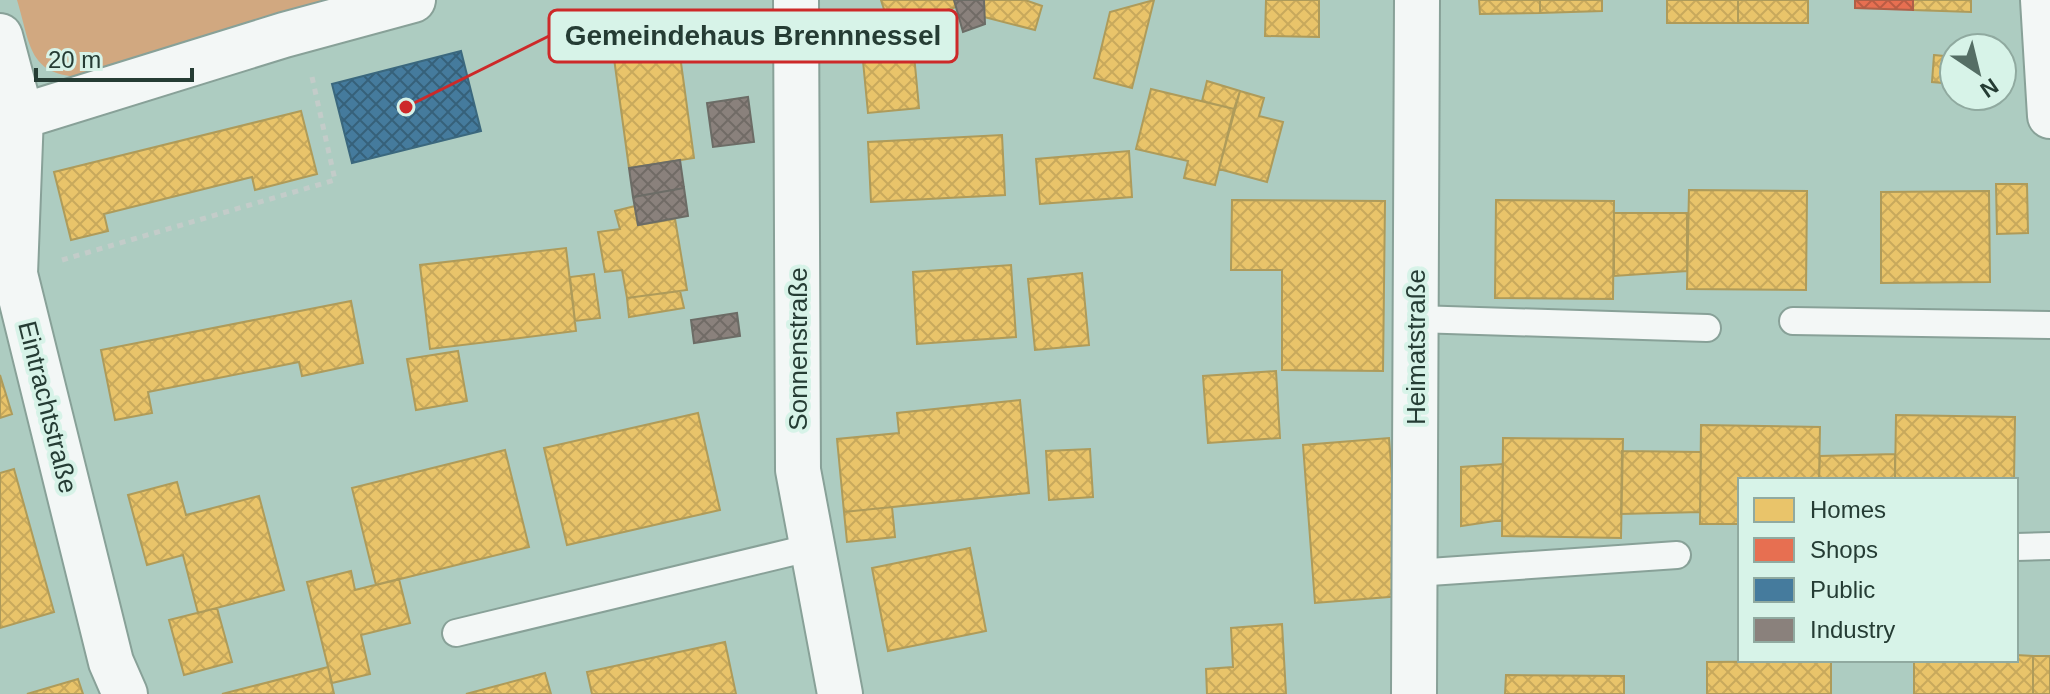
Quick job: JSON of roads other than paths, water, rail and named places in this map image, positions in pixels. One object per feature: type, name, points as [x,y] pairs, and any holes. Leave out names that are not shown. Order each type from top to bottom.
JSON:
[{"type":"street","points":[[11,119],[301,30],[413,0]]},
{"type":"street","name":"Sonnenstraße","points":[[796,0],[798,470],[840,694]]},
{"type":"street","name":"Heimatstraße","points":[[1414,694],[1417,0]]},
{"type":"street","points":[[2043,0],[2050,116]]},
{"type":"street","name":"Eintrachtstraße","points":[[0,36],[11,119],[15,274],[111,662],[125,694]]},
{"type":"lane","points":[[1416,319],[1707,328]]},
{"type":"lane","points":[[1793,321],[2050,325]]},
{"type":"lane","points":[[2018,547],[2050,546]]},
{"type":"lane","points":[[456,633],[813,547]]},
{"type":"lane","points":[[1415,573],[1677,555]]},
{"type":"place","name":"Gemeindehaus Brennnessel","points":[[406,107]]}]
